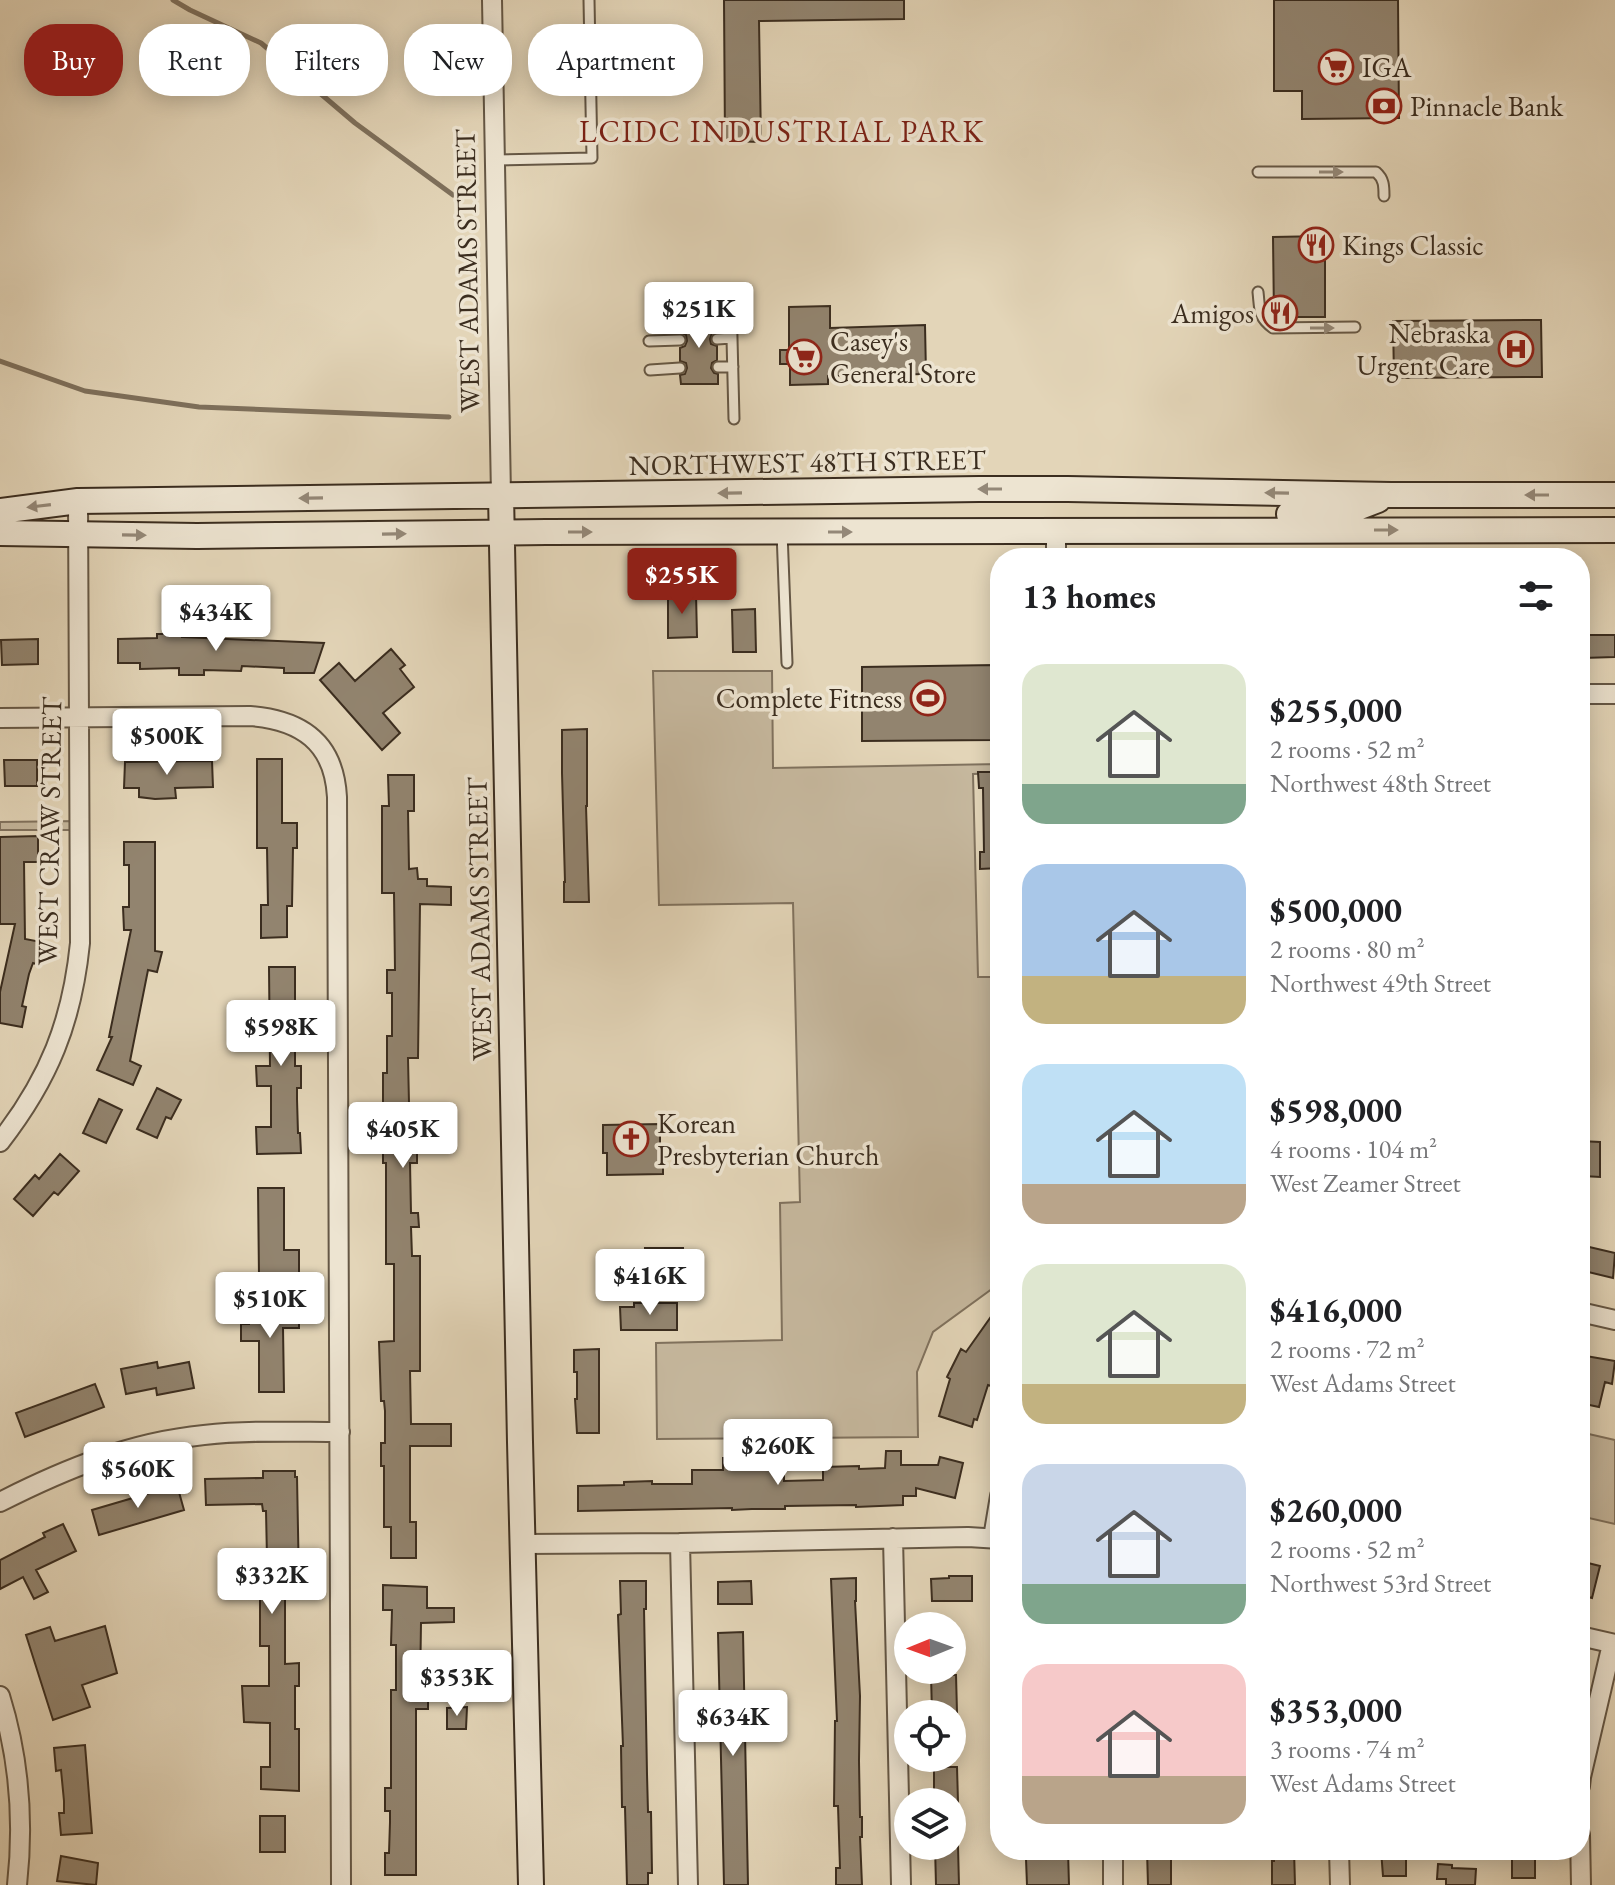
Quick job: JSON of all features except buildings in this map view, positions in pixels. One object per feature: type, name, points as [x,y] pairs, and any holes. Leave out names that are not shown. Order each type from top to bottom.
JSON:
[{"type":"main road","name":"NORTHWEST 48TH STREET","points":[[0,511],[78,501],[1068,489],[1391,495],[1615,495]]},
{"type":"main road","name":"WEST ADAMS STREET","points":[[501,495],[531,1885]]},
{"type":"main road","points":[[1056,531],[1057,524],[1068,517],[1344,513],[1391,495]]},
{"type":"main road","points":[[0,533],[197,536],[1615,530]]},
{"type":"street","name":"WEST ADAMS STREET","points":[[492,0],[501,495]]},
{"type":"street","name":"WEST CRAW STREET","points":[[0,1142],[20,1117],[57,1047],[77,976],[80,943],[78,501]]},
{"type":"street","points":[[1056,531],[1056,548]]},
{"type":"street","points":[[1590,694],[1615,694]]},
{"type":"street","points":[[0,718],[250,716],[279,719],[308,734],[323,749],[331,763],[337,788],[341,1885]]},
{"type":"street","points":[[1590,1314],[1615,1320]]},
{"type":"street","points":[[0,1502],[86,1462],[157,1443],[224,1433],[340,1432]]},
{"type":"street","points":[[893,1538],[901,1885]]},
{"type":"street","points":[[524,1544],[990,1538]]},
{"type":"street","points":[[680,1543],[688,1885]]},
{"type":"street","points":[[1590,1638],[1614,1644],[1590,1741]]},
{"type":"street","points":[[0,1696],[17,1775],[20,1820],[17,1885]]},
{"type":"street","points":[[1113,1860],[1113,1885]]},
{"type":"street","points":[[1339,1860],[1340,1885]]},
{"type":"street","points":[[1580,1860],[1581,1885]]},
{"type":"lane","points":[[495,160],[592,158],[589,0]]},
{"type":"lane","points":[[1258,172],[1376,172],[1384,183],[1384,196]]},
{"type":"lane","points":[[1258,292],[1260,315],[1273,328],[1355,327]]},
{"type":"lane","points":[[731,298],[734,419]]},
{"type":"lane","points":[[717,339],[732,338]]},
{"type":"lane","points":[[649,341],[680,340]]},
{"type":"lane","points":[[718,367],[733,367]]},
{"type":"lane","points":[[650,370],[680,368]]},
{"type":"lane","points":[[782,532],[787,663]]},
{"type":"shaded area","points":[[653,671],[772,671],[773,768],[990,764],[990,773],[973,774],[978,977],[990,977],[990,1290],[933,1332],[917,1372],[918,1437],[657,1439],[656,1343],[782,1340],[780,1203],[800,1202],[793,903],[659,905]]},
{"type":"shaded area","points":[[79,821],[80,830],[0,830],[0,822]]},
{"type":"shaded area","points":[[1590,1434],[1615,1440],[1615,1524],[1590,1518]]},
{"type":"waterway","points":[[173,0],[261,43],[355,123],[453,195]]},
{"type":"waterway","points":[[0,361],[85,391],[199,407],[449,417]]},
{"type":"place","name":"IGA","points":[[1336,67]]},
{"type":"place","name":"Pinnacle Bank","points":[[1384,106]]},
{"type":"place","name":"Kings Classic","points":[[1316,245]]},
{"type":"place","name":"Amigos","points":[[1280,313]]},
{"type":"place","name":"Nebraska Urgent Care","points":[[1516,349]]},
{"type":"place","name":"Casey's General Store","points":[[804,357]]},
{"type":"place","name":"Complete Fitness","points":[[928,698]]},
{"type":"place","name":"Korean Presbyterian Church","points":[[631,1139]]},
{"type":"district","name":"LCIDC INDUSTRIAL PARK","points":[[782,132]]}]
